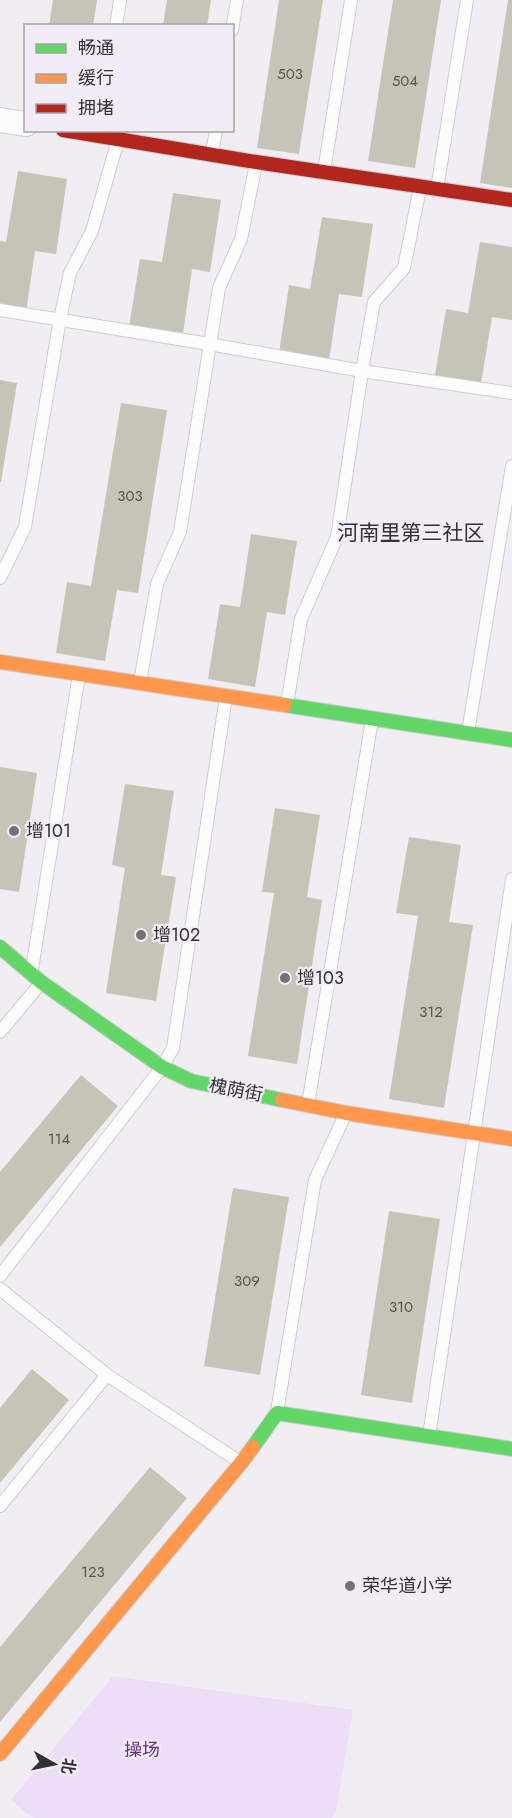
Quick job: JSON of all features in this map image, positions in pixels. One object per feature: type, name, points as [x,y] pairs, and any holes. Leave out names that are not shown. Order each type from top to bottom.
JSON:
[{"type":"street","points":[[0,120],[24,124]]},
{"type":"street","points":[[99,133],[118,139],[256,162],[512,200]]},
{"type":"street","points":[[0,662],[512,740]]},
{"type":"street","name":"槐荫街","points":[[0,947],[36,978],[162,1067],[191,1081],[346,1113],[512,1139]]},
{"type":"street","points":[[0,1754],[241,1463],[277,1413],[512,1449]]},
{"type":"lane","points":[[116,24],[120,0]]},
{"type":"lane","points":[[233,24],[237,0]]},
{"type":"lane","points":[[324,172],[351,0]]},
{"type":"lane","points":[[437,190],[467,0]]},
{"type":"lane","points":[[212,154],[216,132]]},
{"type":"lane","points":[[0,578],[25,527],[60,319],[70,273],[92,231],[118,139]]},
{"type":"lane","points":[[139,684],[157,584],[180,532],[219,288],[241,239],[256,162]]},
{"type":"lane","points":[[287,706],[301,619],[337,537],[374,302],[404,268],[420,186]]},
{"type":"lane","points":[[0,310],[362,371],[512,393]]},
{"type":"lane","points":[[468,733],[512,466]]},
{"type":"lane","points":[[0,1032],[36,978],[80,674]]},
{"type":"lane","points":[[0,1276],[162,1067],[173,1048],[226,696]]},
{"type":"lane","points":[[308,1104],[373,719]]},
{"type":"lane","points":[[429,1437],[512,879]]},
{"type":"lane","points":[[277,1413],[315,1180],[346,1113]]},
{"type":"lane","points":[[0,1289],[107,1375],[241,1463]]},
{"type":"lane","points":[[0,1506],[107,1375]]},
{"type":"green space","name":"操场","points":[[113,1676],[353,1710],[336,1812],[332,1818],[33,1818],[11,1800]]},
{"type":"building","points":[[53,0],[97,0],[93,24],[49,24]]},
{"type":"building","points":[[167,0],[211,0],[207,24],[163,24]]},
{"type":"building","points":[[279,0],[323,0],[299,154],[257,148]]},
{"type":"building","points":[[393,0],[441,0],[415,168],[368,161]]},
{"type":"building","points":[[508,0],[512,0],[512,188],[480,183]]},
{"type":"building","points":[[18,171],[67,179],[56,254],[35,251],[25,319],[0,315],[0,241],[6,242]]},
{"type":"building","points":[[173,193],[221,200],[210,272],[192,269],[182,341],[128,333],[140,259],[162,262]]},
{"type":"building","points":[[322,217],[373,224],[362,297],[339,294],[328,367],[278,360],[289,285],[310,289]]},
{"type":"building","points":[[480,242],[512,247],[512,320],[492,317],[480,389],[434,381],[446,309],[468,313]]},
{"type":"building","points":[[0,380],[17,383],[1,482],[0,482]]},
{"type":"building","points":[[121,403],[167,410],[138,593],[117,590],[105,661],[56,653],[67,582],[91,586]]},
{"type":"building","points":[[251,534],[297,541],[285,615],[267,612],[255,687],[208,679],[220,604],[240,607]]},
{"type":"building","name":"增101","points":[[0,767],[37,773],[19,892],[0,889]]},
{"type":"building","name":"增102","points":[[125,784],[174,791],[161,875],[176,877],[156,1001],[106,993],[125,868],[112,865]]},
{"type":"building","name":"增103","points":[[275,808],[320,815],[307,897],[322,900],[297,1064],[248,1056],[274,893],[262,892]]},
{"type":"building","points":[[409,837],[461,845],[449,922],[473,925],[444,1108],[389,1099],[418,916],[396,913]]},
{"type":"building","points":[[81,1075],[118,1106],[0,1247],[0,1172]]},
{"type":"building","points":[[233,1188],[289,1197],[260,1375],[204,1366]]},
{"type":"building","points":[[389,1211],[440,1219],[412,1403],[361,1395]]},
{"type":"building","points":[[32,1369],[69,1400],[0,1483],[0,1408]]},
{"type":"building","points":[[150,1467],[187,1498],[0,1722],[0,1647]]},
{"type":"traffic: fast","points":[[285,705],[512,740]]},
{"type":"traffic: fast","points":[[0,947],[41,982],[162,1067],[191,1081],[282,1100]]},
{"type":"traffic: fast","points":[[253,1447],[277,1413],[512,1449]]},
{"type":"traffic: slow","points":[[0,662],[285,705]]},
{"type":"traffic: slow","points":[[282,1100],[346,1113],[512,1139]]},
{"type":"traffic: slow","points":[[0,1754],[253,1447]]},
{"type":"traffic: jam","points":[[75,132],[256,162],[512,200]]},
{"type":"place","name":"增101","points":[[14,831]]},
{"type":"place","name":"增102","points":[[141,935]]},
{"type":"place","name":"增103","points":[[285,978]]},
{"type":"place","name":"荣华道小学","points":[[350,1586]]},
{"type":"district","name":"河南里第三社区","points":[[411,533]]}]
